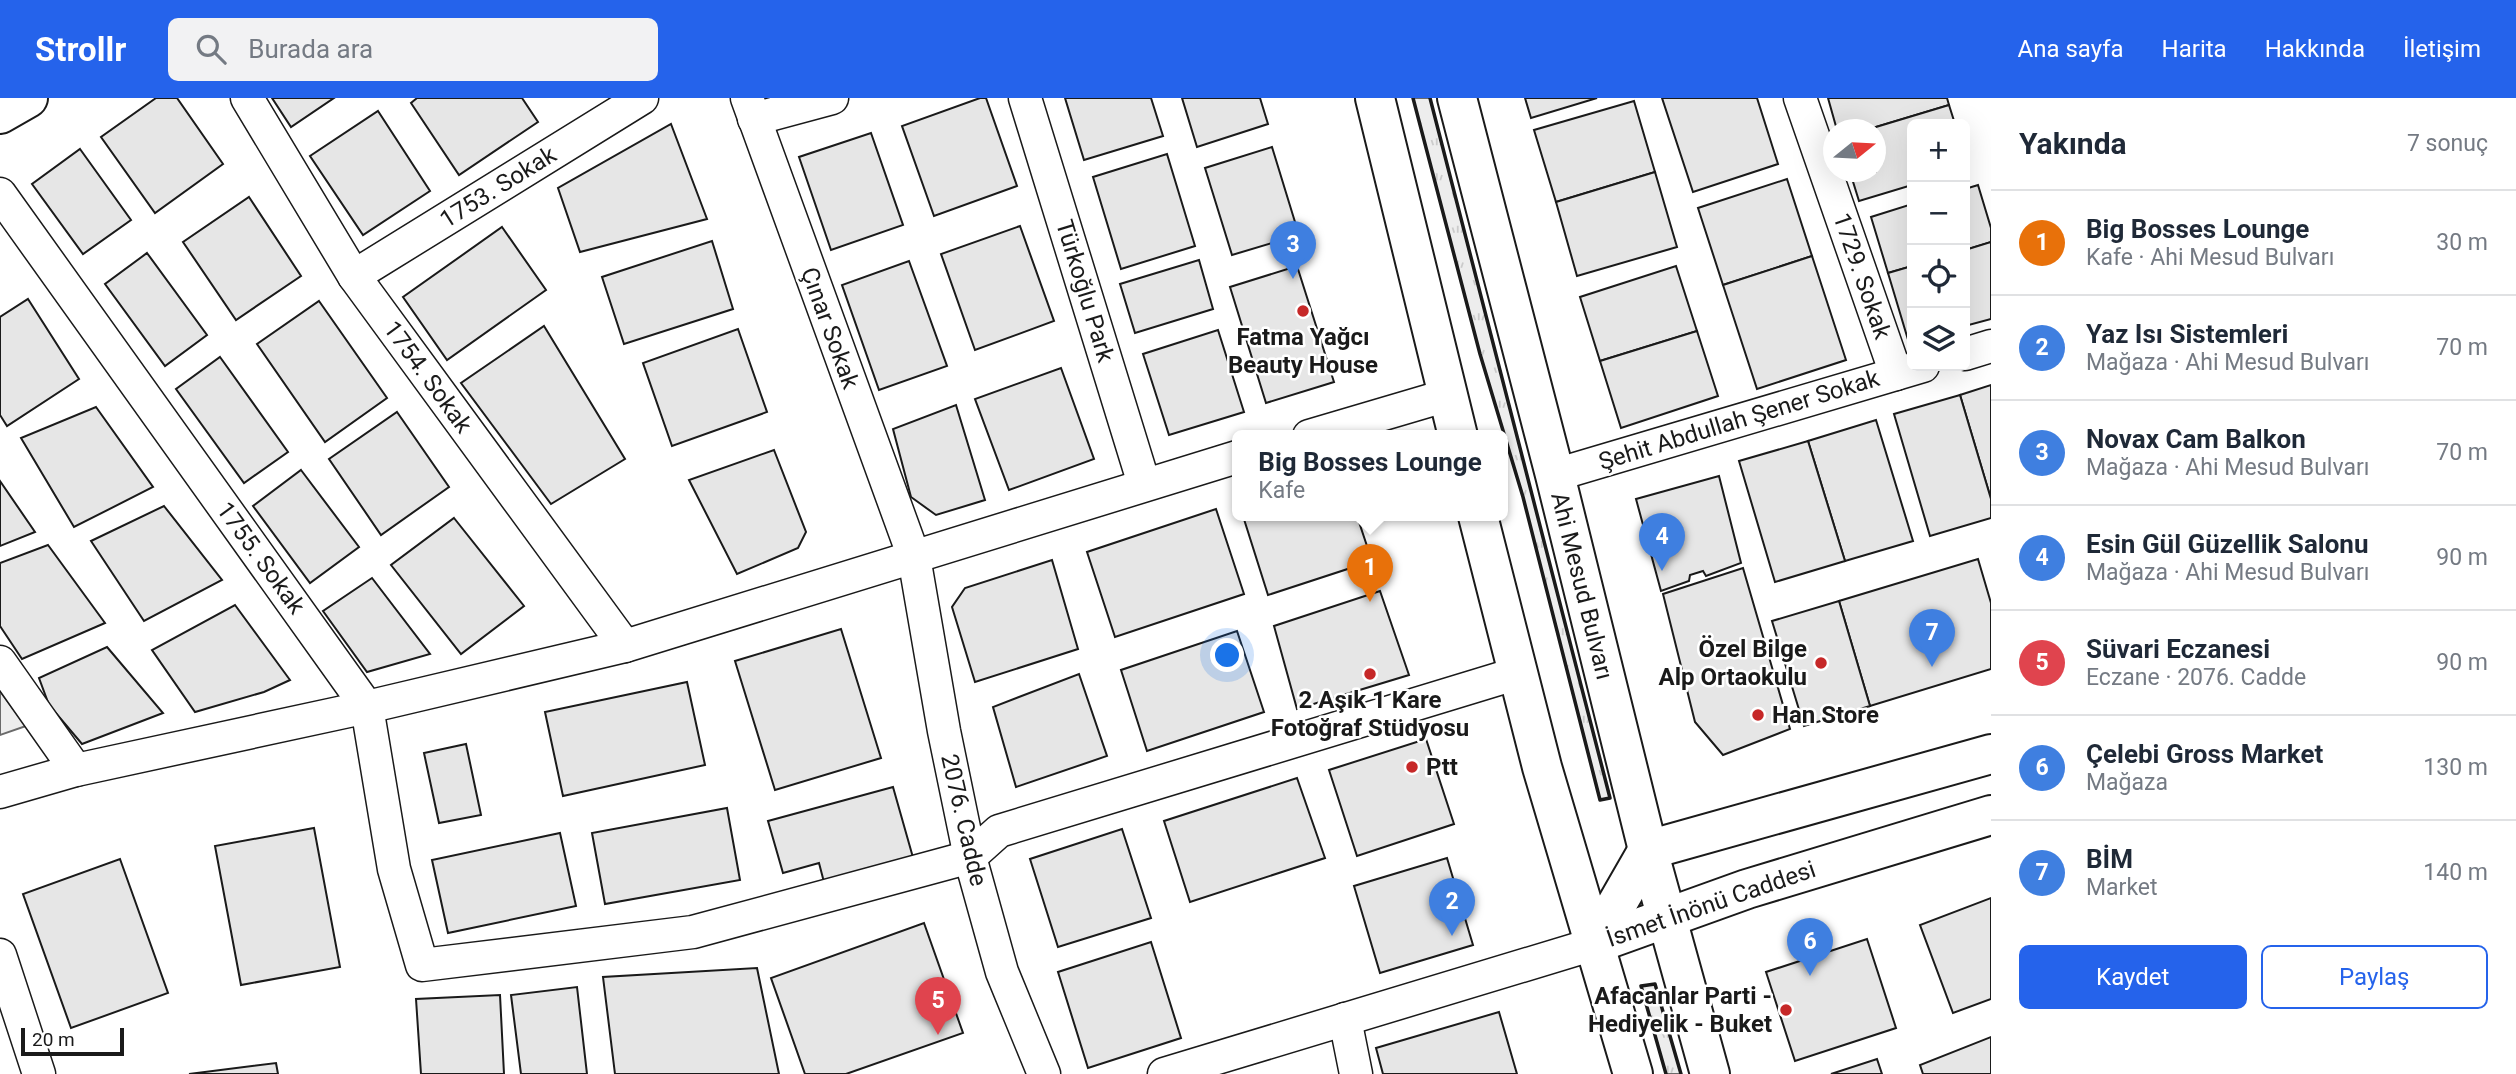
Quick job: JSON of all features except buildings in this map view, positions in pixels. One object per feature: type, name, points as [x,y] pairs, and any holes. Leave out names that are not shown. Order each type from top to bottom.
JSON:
[{"type":"main road","points":[[0,114],[28,98]]},
{"type":"main road","points":[[1375,98],[1457,430]]},
{"type":"main road","name":"Ahi Mesud Bulvarı","points":[[1457,98],[1555,475],[1647,849],[1710,1074]]},
{"type":"main road","points":[[1479,521],[1542,767],[1633,1074]]},
{"type":"main road","points":[[1647,849],[1991,754]]},
{"type":"main road","name":"İsmet İnönü Caddesi","points":[[1594,944],[1747,889],[1991,815]]},
{"type":"main road","name":"İsmet İnönü Caddesi","points":[[1594,944],[1647,849]]},
{"type":"street","name":"1754. Sokak","points":[[247,98],[354,276],[625,646]]},
{"type":"street","name":"1753. Sokak","points":[[354,276],[642,98]]},
{"type":"street","points":[[750,109],[832,98]]},
{"type":"street","name":"Türkoğlu Park","points":[[1026,98],[1144,484]]},
{"type":"street","name":"1729. Sokak","points":[[1800,98],[1907,363]]},
{"type":"street","name":"Çınar Sokak","points":[[750,109],[914,557]]},
{"type":"street","name":"1755. Sokak","points":[[0,194],[367,707],[394,869],[422,965],[693,932],[970,857]]},
{"type":"street","points":[[1970,352],[1991,346]]},
{"type":"street","name":"Şehit Abdullah Şener Sokak","points":[[1555,475],[1907,371]]},
{"type":"street","points":[[1330,430],[1448,395]]},
{"type":"street","points":[[0,792],[76,770],[367,707],[625,646],[1232,458]]},
{"type":"street","name":"2076. Cadde","points":[[914,557],[944,730],[970,857],[1002,972],[1044,1074]]},
{"type":"street","points":[[0,662],[76,770]]},
{"type":"street","points":[[970,857],[999,831],[1518,673]]},
{"type":"street","points":[[1164,1074],[1594,944]]},
{"type":"street","points":[[0,955],[39,1074]]},
{"type":"street","points":[[1345,1019],[1356,1074]]},
{"type":"green space","points":[[1413,98],[1430,98],[1610,798],[1600,800],[1508,447],[1508,430],[1503,430],[1480,354]]},
{"type":"green space","points":[[1655,984],[1681,1074],[1666,1074],[1641,986]]},
{"type":"shaded area","points":[[0,691],[26,726],[0,735]]},
{"type":"wall","points":[[1413,98],[1480,354],[1503,430]]},
{"type":"wall","points":[[1430,98],[1610,798],[1600,800],[1508,447]]},
{"type":"wall","points":[[1666,1074],[1641,986],[1655,984],[1681,1074]]},
{"type":"place","name":"Novax Cam Balkon","points":[[1293,279]]},
{"type":"place","name":"Fatma Yağcı Beauty House","points":[[1303,311]]},
{"type":"place","name":"Esin Gül Güzellik Salonu","points":[[1662,571]]},
{"type":"place","name":"Big Bosses Lounge","points":[[1370,602]]},
{"type":"place","name":"Özel Bilge Alp Ortaokulu","points":[[1821,663]]},
{"type":"place","name":"BİM","points":[[1932,667]]},
{"type":"place","name":"2 Aşık 1 Kare Fotoğraf Stüdyosu","points":[[1370,674]]},
{"type":"place","name":"Han Store","points":[[1758,715]]},
{"type":"place","name":"Ptt","points":[[1412,767]]},
{"type":"place","name":"Yaz Isı Sistemleri","points":[[1452,936]]},
{"type":"place","name":"Çelebi Gross Market","points":[[1810,976]]},
{"type":"place","name":"Afacanlar Parti - Hediyelik - Buket","points":[[1786,1010]]},
{"type":"place","name":"Süvari Eczanesi","points":[[938,1035]]}]
